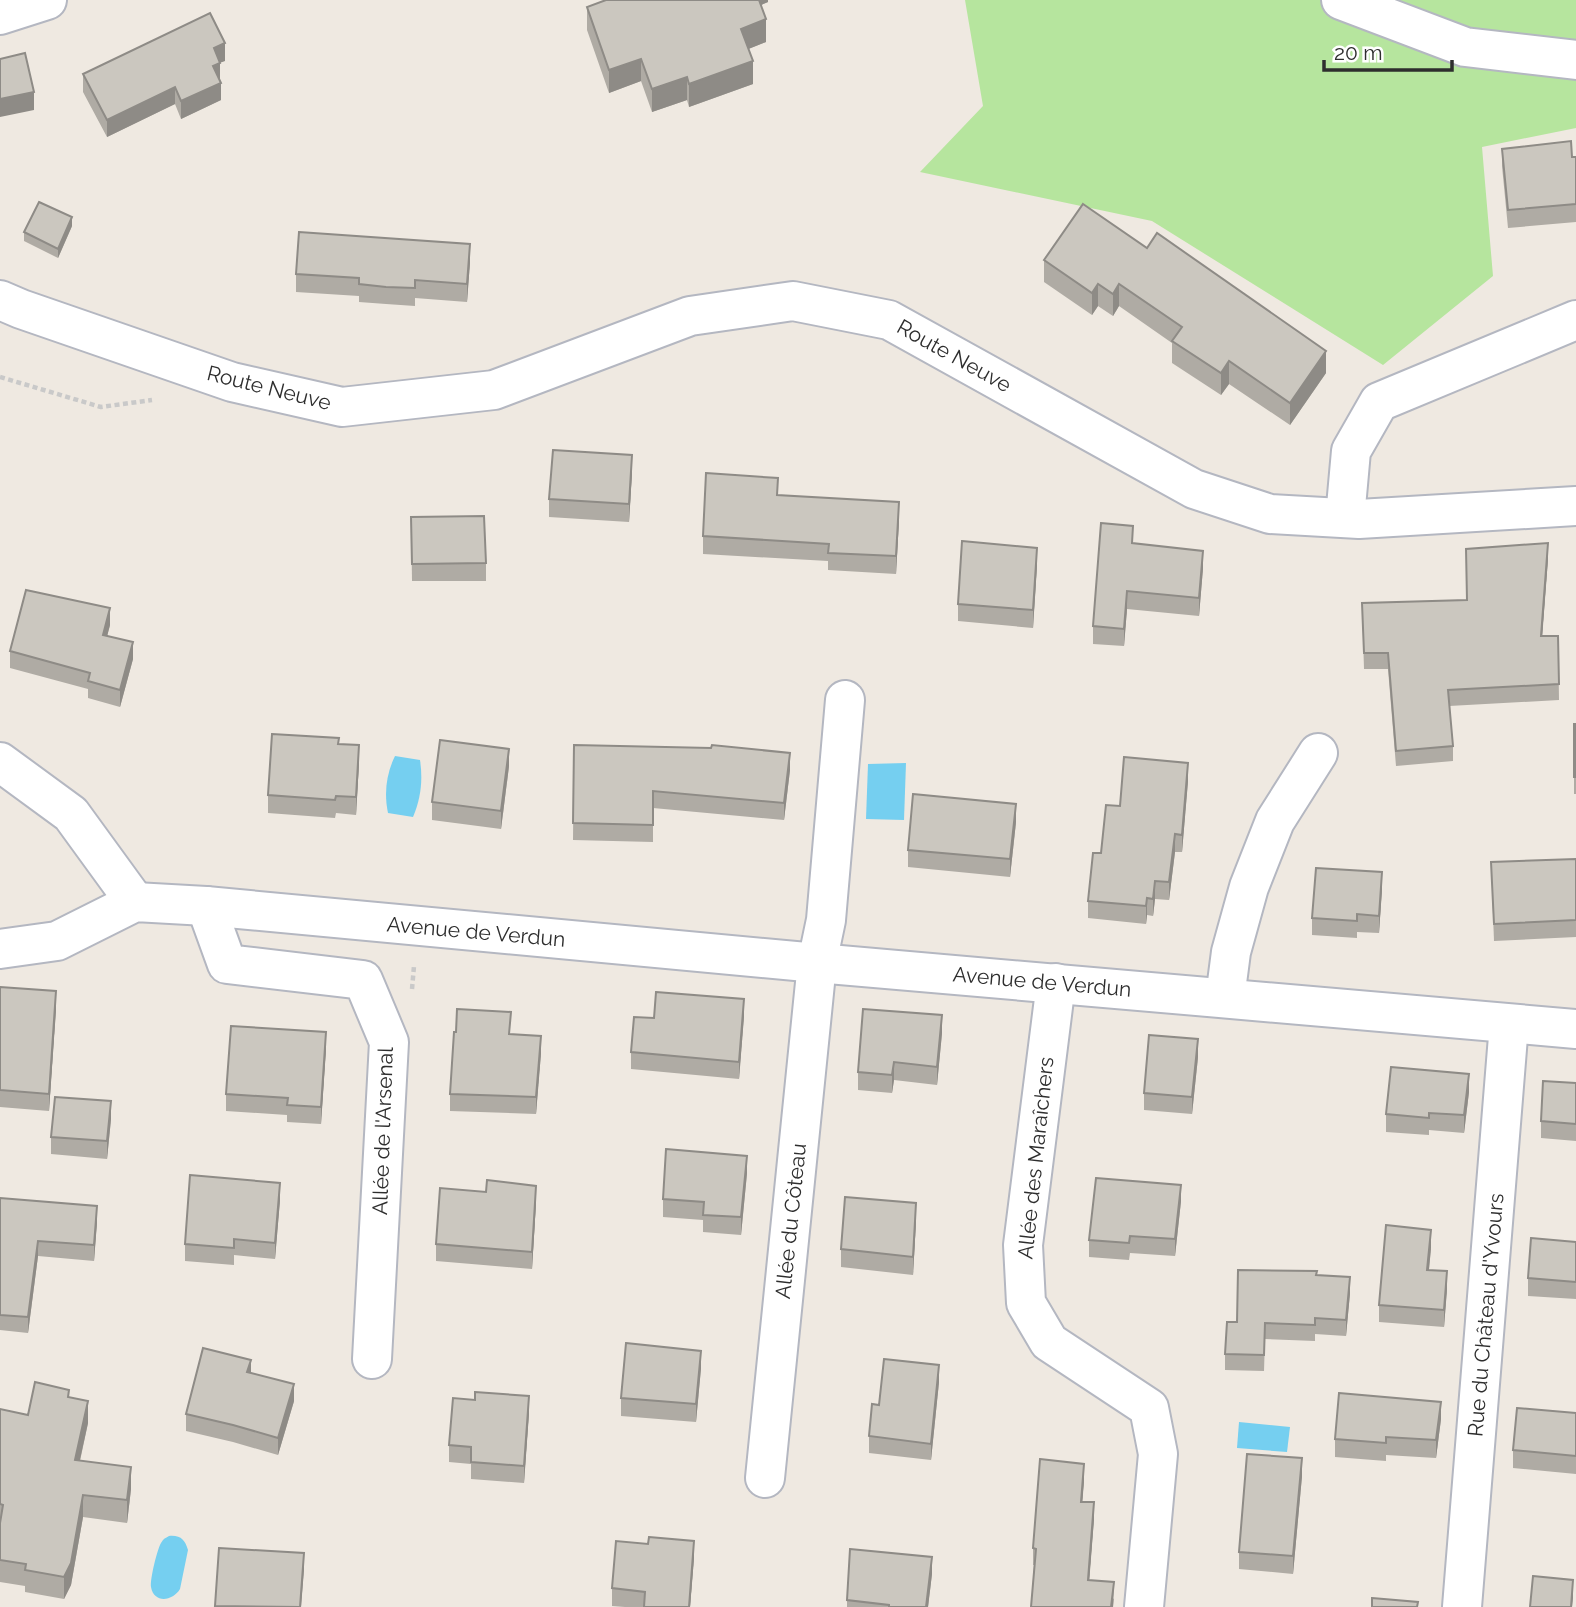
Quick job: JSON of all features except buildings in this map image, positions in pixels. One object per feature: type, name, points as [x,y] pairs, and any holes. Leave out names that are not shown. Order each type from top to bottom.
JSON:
[{"type":"street","points":[[0,15],[47,0]]},
{"type":"street","points":[[1341,0],[1465,47],[1576,60]]},
{"type":"street","name":"Route Neuve","points":[[0,300],[232,382],[342,407],[494,390],[690,316],[793,301],[889,320],[1194,489],[1270,514],[1359,519],[1576,506]]},
{"type":"street","points":[[1345,518],[1351,451],[1379,402],[1576,320]]},
{"type":"street","points":[[817,963],[826,920],[845,700]]},
{"type":"street","points":[[1225,998],[1231,952],[1248,887],[1275,821],[1318,753]]},
{"type":"street","points":[[0,762],[71,814],[135,902]]},
{"type":"street","name":"Avenue de Verdun","points":[[0,948],[57,941],[135,902],[206,906],[817,963],[1576,1029]]},
{"type":"street","name":"Allée de l'Arsenal","points":[[206,906],[227,964],[363,980],[388,1042],[372,1359]]},
{"type":"street","name":"Allée du Côteau","points":[[765,1478],[817,963]]},
{"type":"street","name":"Allée des Maraîchers","points":[[1056,983],[1023,1245],[1026,1303],[1049,1342],[1149,1408],[1158,1454],[1144,1607]]},
{"type":"street","name":"Rue du Château d'Yvours","points":[[1462,1607],[1509,1024]]},
{"type":"path","points":[[0,377],[101,407],[174,397],[189,367]]},
{"type":"green space","points":[[965,0],[1576,0],[1576,128],[1482,147],[1493,276],[1383,365],[1152,221],[920,172],[983,106]]},
{"type":"water","points":[[395,756],[420,760],[421,789],[413,817],[388,813],[387,784]]},
{"type":"water","points":[[906,763],[904,820],[866,819],[868,764]]},
{"type":"water","points":[[1239,1422],[1290,1427],[1287,1452],[1237,1448]]},
{"type":"water","points":[[169,1536],[182,1539],[188,1550],[180,1589],[173,1596],[164,1599],[156,1596],[151,1583],[159,1547]]}]
